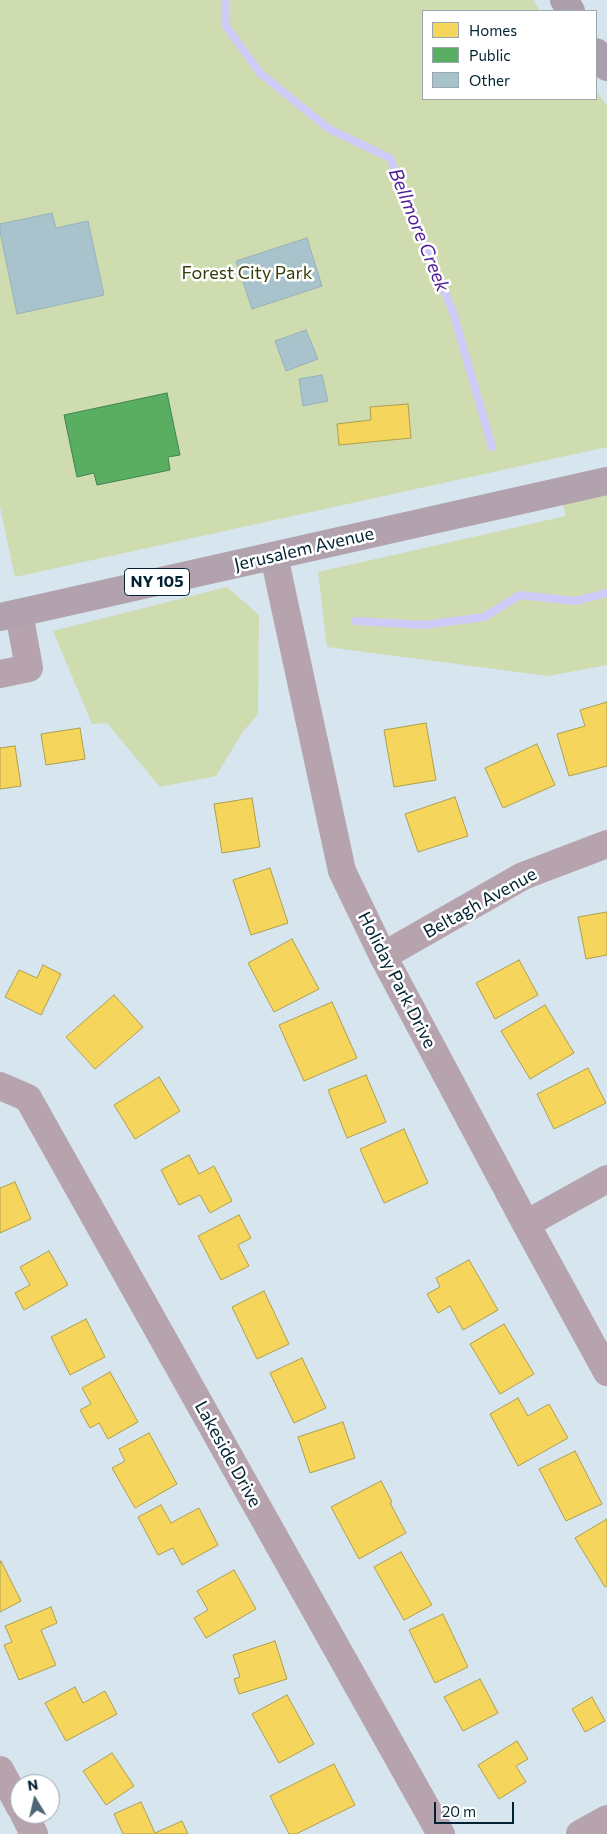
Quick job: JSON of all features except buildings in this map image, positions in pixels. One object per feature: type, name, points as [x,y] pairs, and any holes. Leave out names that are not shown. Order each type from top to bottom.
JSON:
[{"type":"highway","points":[[597,53],[607,67]]},
{"type":"main road","name":"Jerusalem Avenue","points":[[9,615],[607,481]]},
{"type":"street","name":"Holiday Park Drive","points":[[274,556],[342,871],[383,956],[607,1372]]},
{"type":"street","points":[[0,674],[29,668],[9,615]]},
{"type":"street","name":"Beltagh Avenue","points":[[383,956],[523,876],[607,844]]},
{"type":"street","name":"Lakeside Drive","points":[[1,1087],[28,1098],[441,1834]]},
{"type":"street","points":[[526,1224],[607,1179]]},
{"type":"street","points":[[0,1770],[10,1788]]},
{"type":"street","points":[[580,1834],[607,1819]]},
{"type":"green space","name":"Forest City Park","points":[[0,0],[533,0],[539,10],[422,10],[422,100],[597,100],[597,91],[607,106],[607,447],[15,577],[0,507]]},
{"type":"green space","points":[[607,494],[607,665],[548,676],[327,647],[318,572],[566,516],[563,504]]},
{"type":"green space","points":[[227,587],[259,615],[258,714],[242,733],[216,776],[160,787],[107,723],[92,724],[53,631]]},
{"type":"waterway","name":"Bellmore Creek","points":[[225,0],[226,26],[260,73],[329,129],[390,158],[453,312],[492,447]]},
{"type":"waterway","name":"Bellmore Creek","points":[[355,621],[424,625],[484,617],[520,595],[575,601],[607,593]]}]
